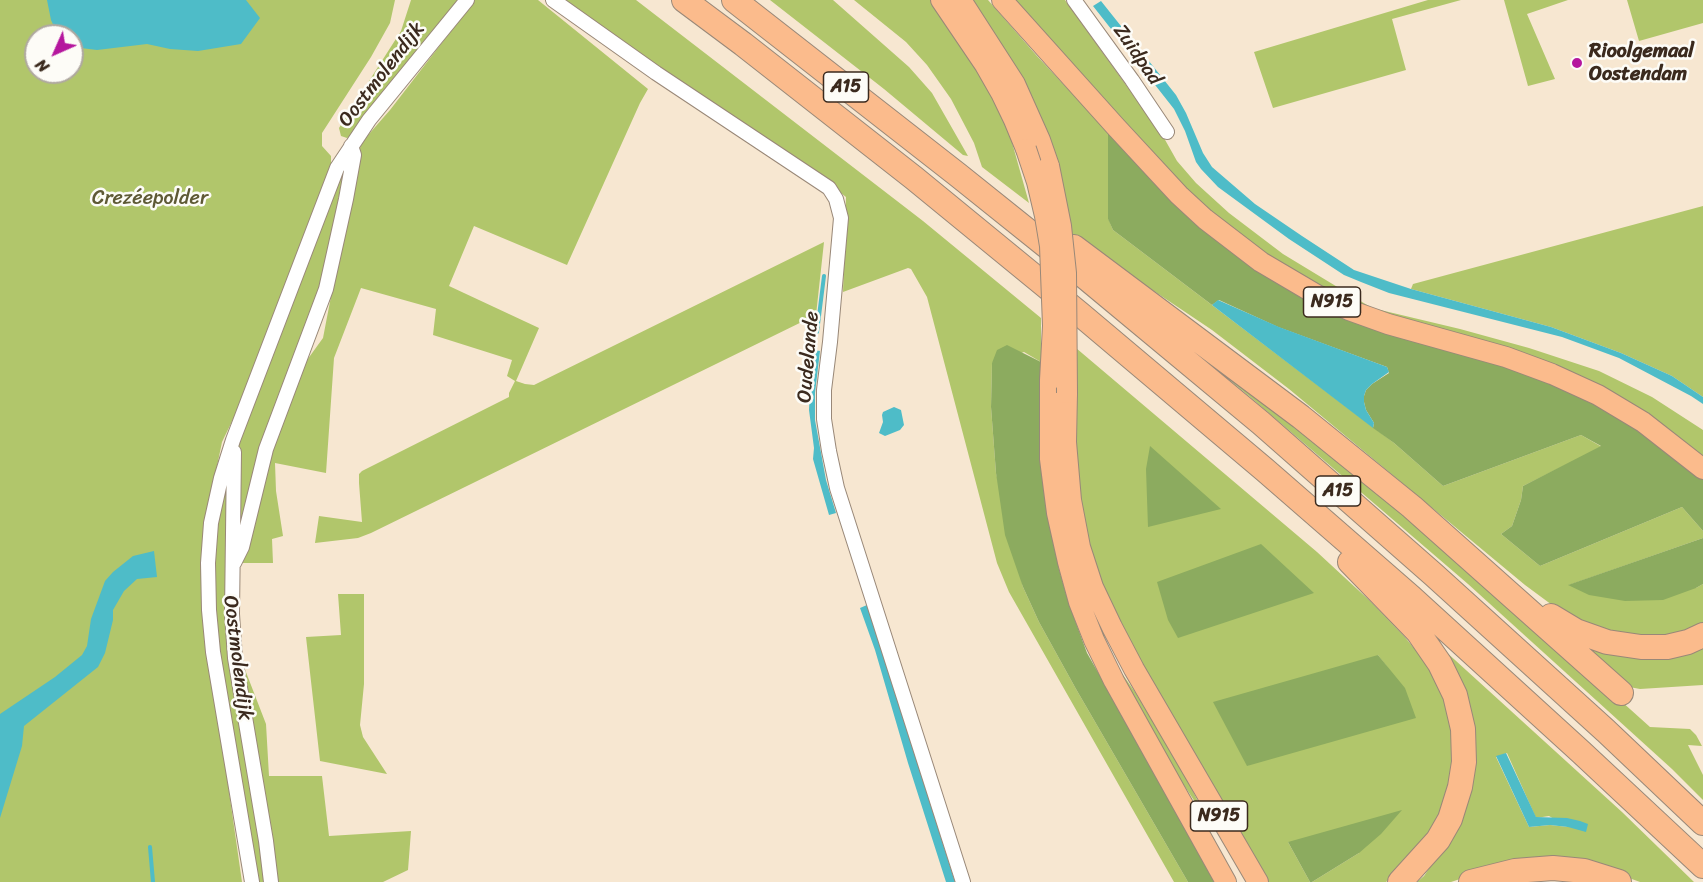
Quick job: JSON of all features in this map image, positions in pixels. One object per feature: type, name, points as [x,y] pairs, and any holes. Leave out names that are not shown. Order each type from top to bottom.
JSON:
[{"type":"highway","name":"A15","points":[[684,0],[914,178],[1265,470],[1412,598],[1703,866]]},
{"type":"highway","name":"A15","points":[[734,0],[1084,276],[1261,423],[1434,575],[1606,731],[1703,823]]},
{"type":"highway","name":"A15","points":[[958,175],[1002,192],[1301,417],[1412,507],[1621,693]]},
{"type":"highway","name":"A15","points":[[1265,470],[1418,632],[1440,664],[1455,695],[1463,729],[1464,762],[1460,788],[1450,819],[1438,840],[1400,882]]},
{"type":"highway","name":"A15","points":[[1498,583],[1521,594],[1576,631],[1606,642],[1641,647],[1667,647],[1688,642],[1703,635]]},
{"type":"highway","points":[[1471,882],[1515,871],[1553,868],[1584,871],[1619,882]]},
{"type":"main road","name":"N915","points":[[941,0],[1001,93],[1026,149],[1045,216],[1050,246],[1053,326],[1050,459],[1063,542],[1079,602],[1114,681],[1226,882]]},
{"type":"main road","name":"N915","points":[[961,0],[1015,84],[1049,165],[1061,226],[1066,273],[1066,442],[1071,500],[1080,547],[1094,587],[1134,669],[1258,882]]},
{"type":"main road","name":"N915","points":[[1002,0],[1179,195],[1205,219],[1261,262],[1317,295],[1349,310],[1399,327],[1506,357],[1552,374],[1598,395],[1643,422],[1703,469]]},
{"type":"street","name":"Oostmolendijk","points":[[252,882],[213,652],[209,610],[208,563],[211,523],[221,478],[233,440],[337,168],[369,120],[466,0]]},
{"type":"street","name":"Oudelande","points":[[553,0],[665,80],[829,188],[836,199],[841,218],[824,390],[824,419],[829,451],[837,488],[963,882]]},
{"type":"street","name":"Zuidpad","points":[[1074,0],[1167,132]]},
{"type":"street","name":"Oostmolendijk","points":[[232,567],[242,546],[266,449],[326,289],[354,155],[351,146]]},
{"type":"street","name":"Oostmolendijk","points":[[233,440],[232,614],[235,658],[271,882]]},
{"type":"green space","name":"Crezéepolder","points":[[0,0],[395,0],[390,23],[322,133],[322,146],[331,156],[331,164],[236,413],[222,442],[205,524],[203,610],[242,882],[0,882]]},
{"type":"green space","points":[[411,0],[460,0],[354,135],[347,138],[341,136],[339,128],[401,31]]},
{"type":"green space","points":[[475,0],[538,0],[648,89],[567,265],[474,226],[449,286],[539,328],[516,381],[534,385],[824,242],[816,315],[371,533],[358,538],[315,543],[319,516],[362,522],[359,474],[362,471],[509,397],[515,381],[507,376],[512,360],[433,335],[436,309],[361,288],[334,358],[326,473],[275,463],[276,491],[283,536],[272,539],[273,563],[242,563],[266,458],[302,367],[323,338],[362,142],[390,110]]},
{"type":"green space","points":[[564,0],[636,0],[923,221],[1041,318],[1041,362],[1024,352],[992,363],[991,407],[996,473],[1023,587],[1039,622],[1076,689],[1188,882],[1174,882],[1009,592],[997,563],[927,297],[911,269],[908,268],[843,292],[846,197],[817,174],[659,69]]},
{"type":"green space","points":[[770,0],[833,0],[909,67],[932,93],[968,156],[963,155],[884,89]]},
{"type":"green space","points":[[854,0],[936,0],[985,76],[1006,121],[1029,203],[982,167],[974,143],[951,99],[927,65],[906,42]]},
{"type":"green space","points":[[968,0],[988,0],[1108,132],[1108,218],[1113,230],[1394,443],[1443,486],[1581,435],[1602,447],[1523,486],[1512,526],[1501,534],[1540,566],[1682,507],[1703,531],[1703,538],[1569,585],[1696,588],[1703,584],[1703,628],[1672,640],[1636,640],[1571,619],[1525,585],[1289,389],[1212,330],[1069,234]]},
{"type":"green space","points":[[1008,0],[1065,0],[1164,138],[1177,161],[1196,183],[1229,213],[1283,254],[1372,308],[1529,348],[1599,371],[1652,397],[1703,430],[1703,461],[1439,334],[1327,292],[1284,268],[1221,223],[1126,129]]},
{"type":"green space","points":[[1428,0],[1461,0],[1392,19],[1406,70],[1273,108],[1254,52]]},
{"type":"green space","points":[[1504,0],[1568,0],[1527,14],[1555,79],[1528,86]]},
{"type":"green space","points":[[1627,0],[1703,0],[1703,23],[1639,41]]},
{"type":"green space","points":[[1108,132],[1221,242],[1257,271],[1304,299],[1345,316],[1519,372],[1582,396],[1632,423],[1703,477],[1703,531],[1682,507],[1540,566],[1501,534],[1512,526],[1523,486],[1601,446],[1581,435],[1443,486],[1394,443],[1373,428],[1374,423],[1366,410],[1364,396],[1372,384],[1389,373],[1387,367],[1278,327],[1219,300],[1212,305],[1113,230],[1108,219]]},
{"type":"green space","points":[[345,164],[321,289],[236,549],[236,445]]},
{"type":"green space","points":[[1703,206],[1703,397],[1672,376],[1621,353],[1551,327],[1411,289],[1413,284]]},
{"type":"green space","points":[[1115,286],[1417,518],[1650,727],[1690,729],[1702,746],[1688,745],[1703,775],[1703,800],[1672,769],[1468,584],[1249,396]]},
{"type":"green space","points":[[1007,345],[1041,362],[1046,505],[1059,569],[1087,653],[1217,882],[1188,882],[1076,689],[1039,622],[1023,587],[1005,535],[996,473],[991,407],[992,363],[997,350]]},
{"type":"green space","points":[[1076,348],[1317,552],[1370,601],[1427,664],[1442,692],[1451,721],[1453,748],[1447,798],[1440,820],[1409,862],[1386,882],[1312,882],[1359,853],[1288,842],[1310,882],[1264,882],[1132,654],[1097,571],[1083,521],[1074,433]],"holes":[[[1378,655],[1388,668],[1247,766]]]},
{"type":"green space","points":[[1150,446],[1221,509],[1148,527],[1146,469]]},
{"type":"green space","points":[[226,476],[228,552],[266,882],[257,882],[213,610],[214,553],[218,510]]},
{"type":"green space","points":[[1703,538],[1703,584],[1663,600],[1625,601],[1589,595],[1568,585]]},
{"type":"green space","points":[[1261,544],[1314,593],[1178,638],[1168,620],[1157,582]]},
{"type":"green space","points":[[338,594],[364,594],[364,684],[360,725],[363,737],[387,774],[320,761],[306,637],[341,635]]},
{"type":"green space","points":[[1563,633],[1703,641],[1703,685],[1640,689],[1624,686]]},
{"type":"green space","points":[[1433,640],[1622,812],[1694,882],[1640,882],[1599,867],[1487,870],[1451,882],[1417,882],[1424,876],[1452,834],[1470,767]],"holes":[[[1507,753],[1536,818],[1549,816],[1568,827],[1550,825],[1529,827],[1496,757]]]},
{"type":"green space","points":[[239,654],[266,724],[269,776],[322,776],[329,836],[411,831],[408,870],[383,882],[274,882]]},
{"type":"green space","points":[[1378,655],[1405,688],[1416,718],[1247,766],[1213,702]]},
{"type":"green space","points":[[1116,665],[1182,770],[1210,825],[1154,739]]},
{"type":"green space","points":[[1402,810],[1381,834],[1359,853],[1312,882],[1288,842]]},
{"type":"water","points":[[47,0],[246,0],[260,18],[241,44],[198,51],[170,49],[147,44],[97,50],[84,48],[84,24],[53,24]]},
{"type":"water","points":[[1101,1],[1176,95],[1212,167],[1255,204],[1302,236],[1354,270],[1411,289],[1551,327],[1621,353],[1672,376],[1703,397],[1703,404],[1619,358],[1562,337],[1389,293],[1361,282],[1344,275],[1289,239],[1218,187],[1201,169],[1174,109],[1093,6]]},
{"type":"water","points":[[1218,300],[1279,327],[1387,367],[1389,372],[1372,384],[1364,396],[1366,410],[1374,423],[1373,428],[1212,305]]},
{"type":"water","points":[[812,350],[820,351],[815,393],[815,420],[826,480],[836,513],[829,515],[813,459],[814,448],[809,410]]},
{"type":"water","points":[[894,407],[901,410],[904,425],[900,430],[885,436],[879,433],[883,422],[882,415],[883,412]]},
{"type":"water","points":[[154,551],[157,577],[137,579],[124,591],[113,610],[113,620],[105,653],[98,667],[24,726],[22,746],[0,818],[0,714],[55,677],[82,655],[87,646],[91,619],[105,581],[133,556]]},
{"type":"water","points":[[867,605],[955,882],[946,882],[908,763],[875,650],[860,608]]},
{"type":"water","points":[[1506,753],[1536,817],[1567,818],[1580,821],[1588,824],[1586,832],[1550,825],[1529,827],[1496,756]]},
{"type":"waterway","points":[[817,332],[824,276]]},
{"type":"waterway","points":[[150,847],[153,882]]},
{"type":"place","name":"Rioolgemaal Oostendam","points":[[1577,63]]}]
